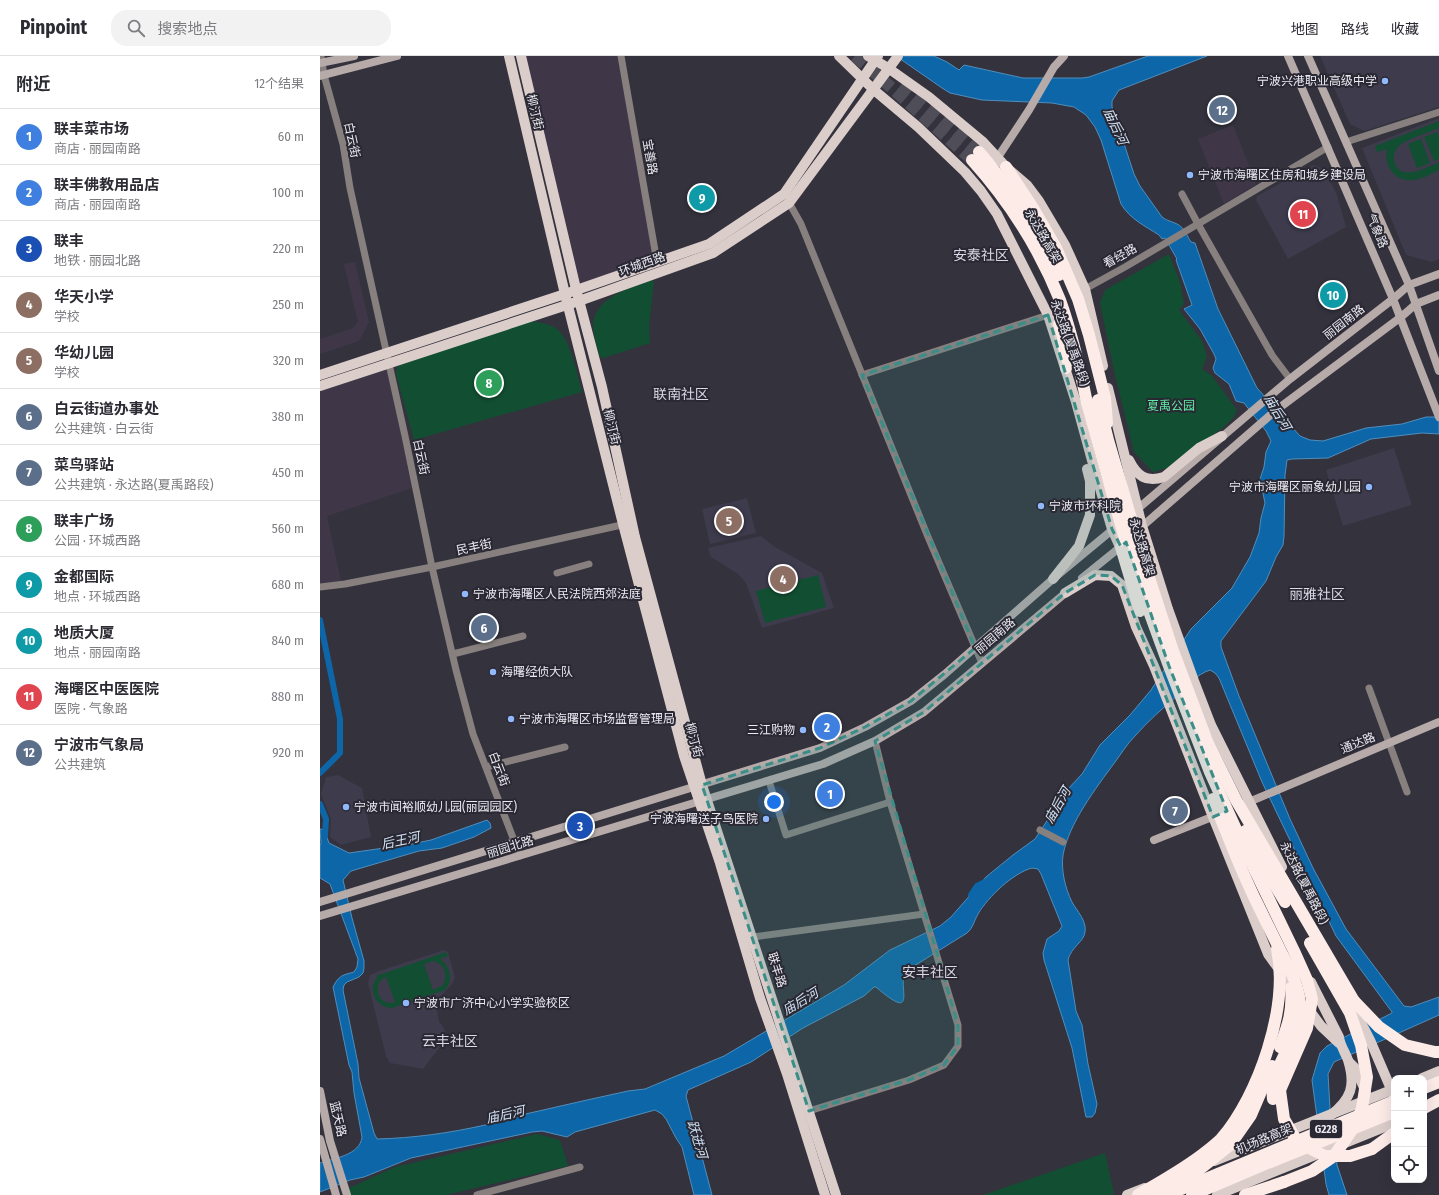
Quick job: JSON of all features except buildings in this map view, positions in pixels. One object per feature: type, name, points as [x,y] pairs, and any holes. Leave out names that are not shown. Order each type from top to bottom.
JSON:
[{"type":"highway","name":"永达路高架","points":[[1236,800],[1207,741],[1172,648],[1140,549],[1108,440],[1092,401],[1060,301],[1034,247],[976,156],[995,170],[1024,211],[1038,234],[1071,299],[1080,327],[1092,401],[1121,525],[1138,581],[1210,772],[1249,858]]},
{"type":"highway","points":[[1006,167],[1037,214],[1056,248],[1078,300],[1089,334],[1092,401]]},
{"type":"highway","points":[[1004,199],[1023,243],[1051,300],[1062,337],[1066,368]]},
{"type":"highway","points":[[1121,547],[1140,611],[1176,708],[1256,901],[1296,981],[1300,1004],[1300,1017],[1274,1080],[1273,1096],[1275,1111],[1281,1125],[1287,1136],[1325,1156],[1350,1156],[1372,1149],[1391,1135]]},
{"type":"highway","points":[[1236,800],[1354,1001],[1379,1027],[1405,1045],[1439,1052]]},
{"type":"highway","points":[[1236,800],[1244,829],[1257,856],[1350,1013],[1361,1045],[1367,1077],[1362,1108],[1356,1124],[1334,1156],[1312,1171],[1245,1195]]},
{"type":"highway","points":[[1249,858],[1307,980],[1312,999],[1307,1028],[1280,1090],[1284,1119],[1294,1138],[1305,1146]]},
{"type":"highway","points":[[1138,1195],[1192,1163],[1220,1140],[1240,1113],[1255,1084],[1271,1039],[1279,994],[1279,958],[1272,929],[1249,858]]},
{"type":"highway","points":[[1144,1195],[1186,1180],[1230,1145],[1251,1115],[1290,1022],[1292,1000],[1290,968]]},
{"type":"highway","points":[[1427,1087],[1439,1082]]},
{"type":"highway","points":[[1427,1099],[1439,1094]]},
{"type":"highway","name":"机场路高架","points":[[1167,1195],[1391,1095]]},
{"type":"highway","points":[[1427,1106],[1439,1100]]},
{"type":"highway","name":"机场路高架","points":[[1192,1195],[1391,1113]]},
{"type":"main road","points":[[321,60],[354,56]]},
{"type":"main road","points":[[322,76],[397,56]]},
{"type":"main road","name":"柳汀街","points":[[509,56],[567,299],[703,801]]},
{"type":"main road","name":"柳汀街","points":[[521,56],[576,289],[602,387],[628,524]]},
{"type":"main road","name":"永达路(夏禹路段)","points":[[839,56],[863,80],[918,127],[965,172],[997,214],[1048,315],[1066,368],[1092,401],[1096,475],[1112,529],[1121,547],[1160,653],[1172,697]]},
{"type":"main road","name":"环城西路","points":[[320,386],[388,358],[567,299],[579,301],[712,253],[786,198],[874,90],[888,68],[898,56]]},
{"type":"main road","points":[[998,158],[1029,110],[1054,67],[1064,56]]},
{"type":"main road","name":"气象路","points":[[1288,56],[1401,317],[1438,415]]},
{"type":"main road","name":"气象路","points":[[1308,56],[1416,304],[1439,371]]},
{"type":"main road","name":"环城西路","points":[[567,299],[576,289],[709,244],[786,198],[863,80],[874,57]]},
{"type":"main road","name":"永达路(夏禹路段)","points":[[874,57],[941,107],[982,141],[1006,167],[1027,185],[1039,201],[1065,245],[1085,289],[1142,526],[1176,631],[1211,726],[1248,802],[1370,1040],[1391,1089]]},
{"type":"main road","name":"丽园南路","points":[[698,787],[820,748],[865,727],[911,701],[945,674],[1053,579],[1138,509],[1247,414],[1290,379],[1393,299],[1408,285],[1439,274]]},
{"type":"main road","points":[[1401,317],[1416,304],[1439,295]]},
{"type":"main road","name":"丽园南路","points":[[703,801],[823,764],[875,741],[924,712],[1121,547],[1142,526],[1258,425],[1401,317]]},
{"type":"main road","name":"环城西路","points":[[320,375],[388,358]]},
{"type":"main road","points":[[1053,579],[1079,546],[1090,514],[1090,481],[1079,440],[1092,401]]},
{"type":"main road","points":[[1121,442],[1130,462],[1140,476],[1152,480],[1164,477],[1199,448],[1222,436]]},
{"type":"main road","points":[[1065,593],[1095,575],[1112,576],[1122,585],[1136,627],[1154,666],[1185,720],[1224,812],[1348,1060],[1351,1086],[1350,1094],[1339,1108],[1331,1115]]},
{"type":"main road","points":[[1172,697],[1213,817],[1262,935],[1268,954],[1321,1026],[1339,1040]]},
{"type":"main road","name":"通达路","points":[[1154,840],[1213,817],[1439,722]]},
{"type":"main road","name":"丽园北路","points":[[322,901],[698,787]]},
{"type":"main road","name":"丽园北路","points":[[324,915],[703,801]]},
{"type":"main road","name":"联丰路","points":[[703,801],[753,937],[826,1195]]},
{"type":"main road","name":"联丰路","points":[[703,801],[760,998],[809,1111],[836,1195]]},
{"type":"main road","points":[[1348,1060],[1355,1068],[1369,1099]]},
{"type":"main road","points":[[1427,1076],[1439,1071]]},
{"type":"main road","name":"蓝天路","points":[[320,1091],[330,1141],[346,1195]]},
{"type":"main road","points":[[1127,1195],[1369,1099],[1391,1094]]},
{"type":"main road","points":[[1427,1110],[1439,1105]]},
{"type":"main road","points":[[1217,1195],[1391,1124]]},
{"type":"main road","points":[[320,1143],[335,1191]]},
{"type":"street","name":"宝善路","points":[[621,56],[658,262]]},
{"type":"street","name":"白云街","points":[[321,60],[322,76],[343,144],[350,188],[432,567],[453,654],[473,734],[520,856]]},
{"type":"street","points":[[1346,142],[1439,112]]},
{"type":"street","name":"看经路","points":[[1085,289],[1189,230],[1328,147]]},
{"type":"street","points":[[1182,194],[1272,355],[1290,379]]},
{"type":"street","points":[[786,198],[800,224],[974,648],[982,663]]},
{"type":"street","points":[[862,375],[1048,315]]},
{"type":"street","name":"民丰街","points":[[320,587],[345,584],[432,567],[628,524]]},
{"type":"street","points":[[557,573],[590,564]]},
{"type":"street","points":[[453,654],[523,636]]},
{"type":"street","points":[[1369,688],[1388,744],[1407,792]]},
{"type":"street","points":[[809,1111],[909,1080],[944,1065],[958,1046],[958,1025],[890,802],[875,741]]},
{"type":"street","points":[[486,767],[565,746]]},
{"type":"street","points":[[769,781],[786,835],[890,802]]},
{"type":"street","points":[[1040,830],[1063,842]]},
{"type":"street","points":[[753,937],[923,913]]},
{"type":"street","points":[[476,1195],[580,1167]]},
{"type":"highlighted area","points":[[1048,315],[1112,529],[1121,547],[1126,542],[1169,666],[1227,811],[1213,817],[1122,585],[1111,576],[1095,575],[1065,593],[924,712],[875,741],[958,1025],[958,1046],[944,1065],[909,1080],[809,1111],[702,785],[820,748],[865,727],[911,701],[975,648],[862,375]]},
{"type":"shaded area","points":[[523,56],[618,56],[655,261],[577,287]]},
{"type":"shaded area","name":"宁波兴港职业高级中学","points":[[1320,56],[1439,56],[1439,107],[1364,131],[1350,124]]},
{"type":"shaded area","points":[[1439,118],[1439,259],[1432,262],[1406,255],[1362,148]]},
{"type":"shaded area","points":[[1233,125],[1256,184],[1224,204],[1198,139]]},
{"type":"shaded area","points":[[1313,165],[1325,169],[1337,195],[1346,227],[1288,259],[1256,200],[1257,196]]},
{"type":"shaded area","points":[[355,262],[369,322],[359,341],[320,354],[320,339],[353,328],[358,322],[344,264]]},
{"type":"shaded area","points":[[388,369],[412,488],[327,516],[341,581],[320,584],[320,390]]},
{"type":"shaded area","name":"宁波市海曙区丽象幼儿园","points":[[1394,448],[1412,505],[1343,526],[1326,470]]},
{"type":"shaded area","points":[[747,498],[756,533],[710,544],[702,509]]},
{"type":"shaded area","points":[[761,536],[775,547],[822,573],[834,608],[762,628],[746,583],[738,574],[711,557],[708,548]]},
{"type":"shaded area","name":"宁波市闻裕顺幼儿园(丽园园区)","points":[[338,775],[362,788],[371,837],[341,845],[330,837],[331,819],[321,794],[326,777]]},
{"type":"shaded area","name":"宁波市广济中心小学实验校区","points":[[444,950],[448,952],[455,978],[452,984],[440,997],[437,1009],[439,1021],[445,1030],[442,1044],[423,1069],[390,1063],[386,1056],[368,983],[370,975]]},
{"type":"green space","points":[[1439,121],[1439,128],[1399,146],[1396,149],[1394,160],[1397,167],[1401,171],[1414,172],[1439,162],[1439,170],[1419,179],[1406,180],[1400,178],[1392,171],[1387,161],[1387,149],[1377,152],[1375,146]]},
{"type":"green space","points":[[1437,132],[1439,137],[1439,159],[1434,161],[1424,137]]},
{"type":"green space","points":[[1421,139],[1430,163],[1417,168],[1408,144]]},
{"type":"green space","name":"夏禹公园","points":[[1169,254],[1180,282],[1184,304],[1179,310],[1202,341],[1207,357],[1202,369],[1212,376],[1237,410],[1234,417],[1224,427],[1167,468],[1153,472],[1134,452],[1114,371],[1100,303],[1105,290]]},
{"type":"green space","points":[[652,280],[654,282],[649,326],[650,343],[603,358],[599,356],[594,337],[593,325],[595,315],[600,307],[624,290]]},
{"type":"green space","points":[[530,321],[551,326],[562,334],[570,349],[582,392],[414,440],[396,374],[397,367],[401,364]]},
{"type":"green space","points":[[818,575],[826,607],[765,623],[756,591]]},
{"type":"green space","points":[[446,952],[448,956],[440,959],[446,965],[450,973],[448,986],[445,990],[392,1008],[382,1005],[375,998],[373,988],[377,978],[376,976]],"holes":[[[433,961],[437,962],[443,967],[445,974],[443,985],[433,990],[424,964]],[[386,977],[395,1002],[389,1003],[378,994],[378,984]]]},
{"type":"green space","points":[[537,1134],[560,1140],[568,1166],[446,1195],[350,1195],[349,1188],[395,1167]]},
{"type":"green space","points":[[1105,1153],[1114,1194],[983,1195]]},
{"type":"water","points":[[896,56],[934,56],[959,70],[964,65],[1023,78],[1082,78],[1089,77],[1148,56],[1207,56],[1119,90],[1112,101],[1112,107],[1134,174],[1140,186],[1162,217],[1179,225],[1191,242],[1195,243],[1218,309],[1257,388],[1300,436],[1310,440],[1323,441],[1366,428],[1402,424],[1426,417],[1439,417],[1439,434],[1422,433],[1371,439],[1328,458],[1287,460],[1285,475],[1283,545],[1276,557],[1266,581],[1221,641],[1221,647],[1239,696],[1290,819],[1313,868],[1346,929],[1404,1006],[1411,1007],[1439,997],[1439,1015],[1334,1062],[1328,1074],[1330,1109],[1337,1165],[1347,1195],[1329,1195],[1326,1184],[1312,1080],[1320,1053],[1327,1046],[1392,1012],[1336,936],[1262,782],[1219,678],[1210,670],[1201,674],[1192,681],[1129,742],[1084,806],[1066,843],[1063,855],[1064,879],[1072,902],[1085,924],[1084,936],[1068,960],[1076,1011],[1082,1025],[1088,1064],[1097,1104],[1095,1113],[1092,1117],[1086,1117],[1072,1048],[1044,960],[1043,953],[1047,939],[1059,931],[1062,926],[1041,874],[1038,869],[1032,868],[1009,880],[994,893],[982,907],[972,927],[967,933],[906,971],[903,984],[904,998],[902,1002],[898,1002],[890,998],[874,987],[864,996],[803,1028],[751,1062],[688,1090],[686,1096],[712,1195],[694,1195],[682,1147],[666,1119],[662,1114],[655,1110],[575,1132],[567,1137],[542,1131],[532,1132],[411,1158],[364,1177],[350,1180],[320,1192],[320,1163],[352,1152],[357,1148],[362,1137],[354,1093],[352,1072],[349,1065],[333,987],[337,980],[342,976],[354,972],[357,967],[358,959],[330,884],[320,878],[320,829],[327,830],[326,835],[329,843],[349,853],[431,840],[487,820],[490,823],[491,828],[474,837],[442,848],[419,851],[351,871],[343,880],[364,961],[364,968],[363,973],[359,977],[347,982],[344,985],[343,990],[358,1064],[359,1078],[377,1139],[432,1135],[497,1123],[508,1118],[628,1091],[645,1089],[724,1056],[844,985],[890,950],[940,926],[951,917],[986,877],[1035,839],[1068,789],[1082,774],[1100,745],[1130,715],[1151,690],[1191,629],[1232,588],[1250,557],[1259,533],[1265,503],[1260,479],[1264,467],[1266,452],[1271,441],[1266,431],[1244,403],[1236,401],[1229,384],[1215,373],[1213,368],[1216,359],[1214,354],[1200,329],[1184,309],[1192,305],[1176,260],[1177,259],[1165,238],[1162,239],[1159,235],[1133,218],[1121,204],[1101,140],[1095,127],[1086,115],[1074,107],[1052,103],[982,100],[950,93]]},
{"type":"waterway","points":[[320,620],[340,719],[340,753],[320,773]]},
{"type":"waterway","points":[[320,804],[326,819],[325,836]]},
{"type":"waterway","name":"庙后河","points":[[971,895],[977,886],[985,882]]},
{"type":"tunnel","points":[[855,56],[972,160]]},
{"type":"tunnel","points":[[901,85],[979,152]]},
{"type":"place","name":"宁波兴港职业高级中学","points":[[1385,81]]},
{"type":"place","name":"宁波市气象局","points":[[1222,110]]},
{"type":"place","name":"宁波市海曙区住房和城乡建设局","points":[[1190,175]]},
{"type":"place","name":"金都国际","points":[[702,198]]},
{"type":"place","name":"海曙区中医医院","points":[[1303,214]]},
{"type":"place","name":"地质大厦","points":[[1333,295]]},
{"type":"place","name":"联丰广场","points":[[489,383]]},
{"type":"place","name":"宁波市海曙区丽象幼儿园","points":[[1369,487]]},
{"type":"place","name":"宁波市环科院","points":[[1041,506]]},
{"type":"place","name":"华幼儿园","points":[[729,521]]},
{"type":"place","name":"华天小学","points":[[783,579]]},
{"type":"place","name":"宁波市海曙区人民法院西郊法庭","points":[[465,594]]},
{"type":"place","name":"白云街道办事处","points":[[484,628]]},
{"type":"place","name":"海曙经侦大队","points":[[493,672]]},
{"type":"place","name":"宁波市海曙区市场监督管理局","points":[[511,719]]},
{"type":"place","name":"联丰佛教用品店","points":[[827,727]]},
{"type":"place","name":"三江购物","points":[[803,730]]},
{"type":"place","name":"联丰菜市场","points":[[830,794]]},
{"type":"place","name":"宁波市闻裕顺幼儿园(丽园园区)","points":[[346,807]]},
{"type":"place","name":"菜鸟驿站","points":[[1175,811]]},
{"type":"place","name":"宁波海曙送子鸟医院","points":[[766,819]]},
{"type":"place","name":"联丰","points":[[580,826]]},
{"type":"place","name":"宁波市广济中心小学实验校区","points":[[406,1003]]},
{"type":"district","name":"安泰社区","points":[[981,255]]},
{"type":"district","name":"联南社区","points":[[681,394]]},
{"type":"district","name":"丽雅社区","points":[[1317,594]]},
{"type":"district","name":"安丰社区","points":[[930,972]]},
{"type":"district","name":"云丰社区","points":[[450,1041]]},
{"type":"water label","name":"后王河","points":[[400,840]]},
{"type":"water label","name":"跃进河","points":[[698,1139]]}]
